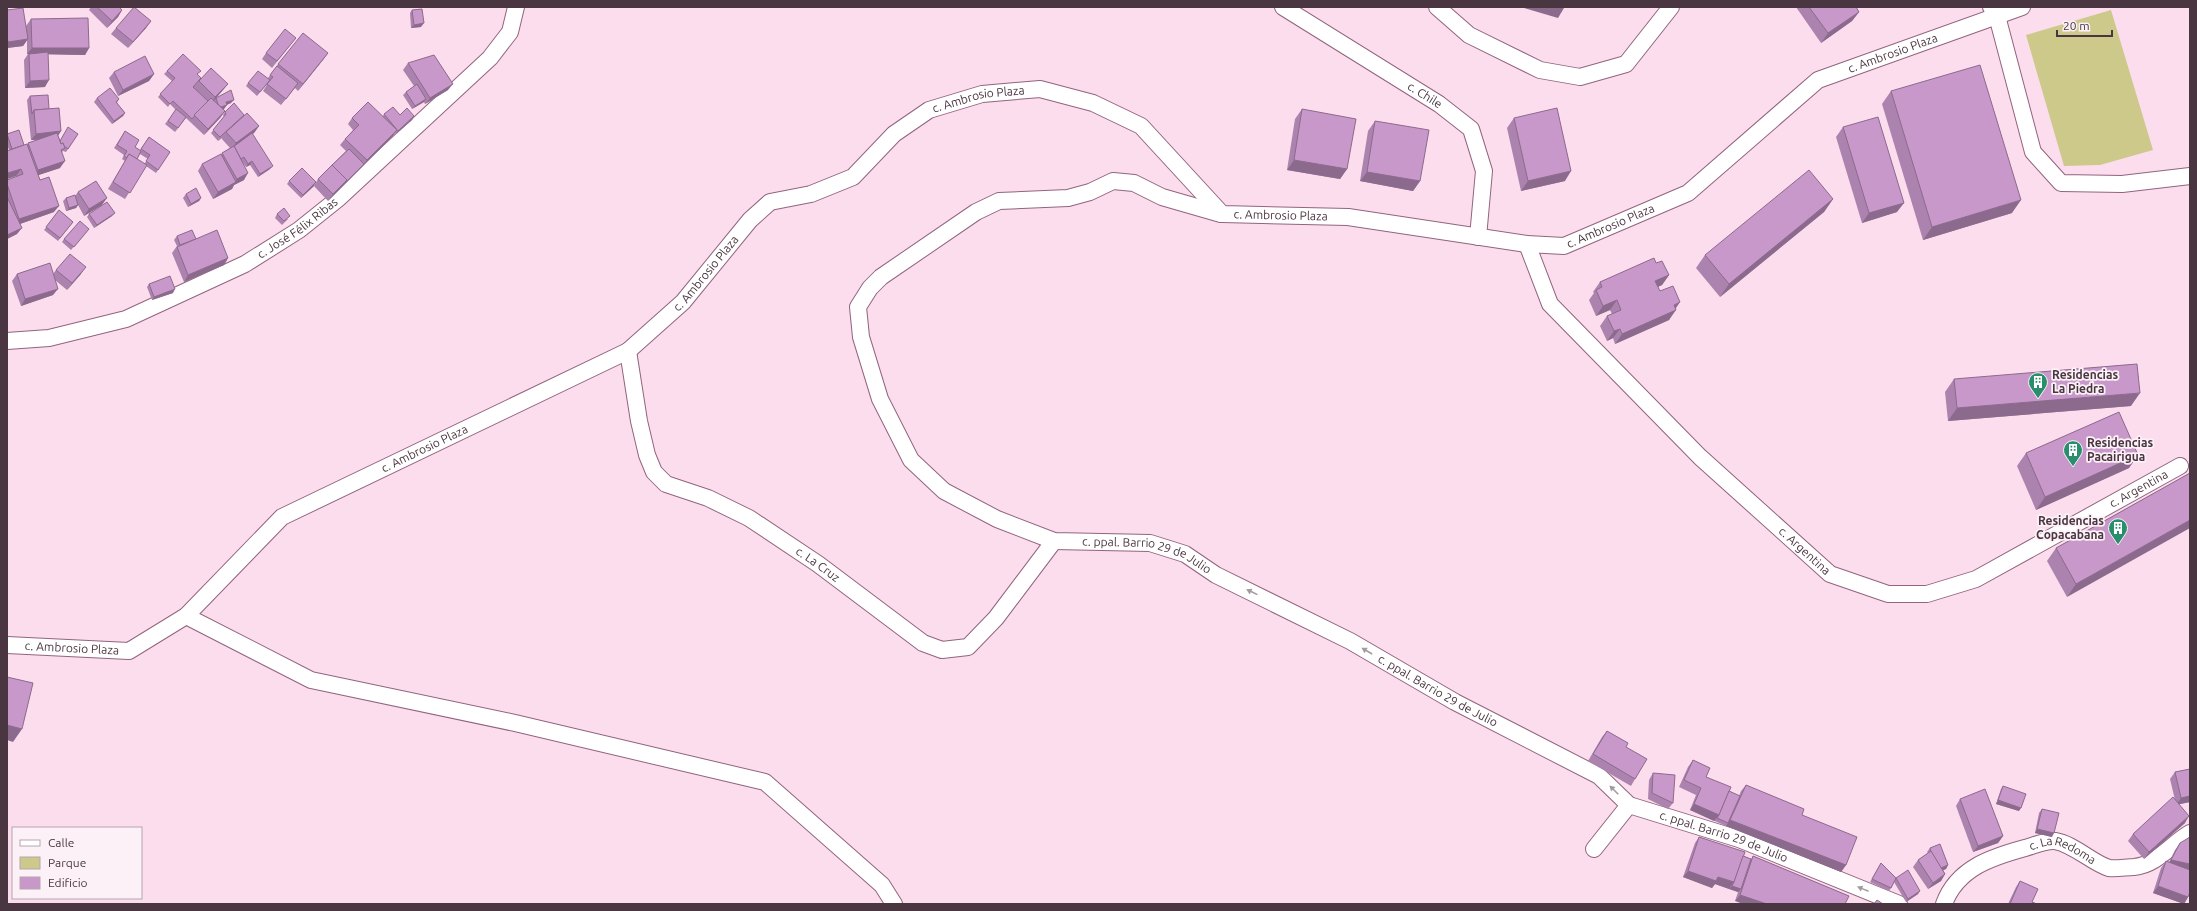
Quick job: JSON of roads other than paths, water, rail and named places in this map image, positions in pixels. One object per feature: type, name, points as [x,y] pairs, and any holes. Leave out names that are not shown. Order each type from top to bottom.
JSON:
[{"type":"street","name":"c. José Félix Ribas","points":[[7,341],[49,338],[126,319],[245,264],[299,230],[339,198],[490,58],[510,32],[516,7]]},
{"type":"street","name":"c. Chile","points":[[1283,7],[1439,104],[1471,129],[1484,171],[1478,236]]},
{"type":"street","points":[[1437,7],[1469,35],[1540,70],[1580,77],[1626,64],[1671,7]]},
{"type":"street","name":"c. Ambrosio Plaza","points":[[7,645],[129,651],[186,616],[282,517],[628,351],[683,302],[750,220],[770,202],[811,194],[853,177],[894,134],[929,110],[982,94],[1040,89],[1093,103],[1141,126],[1222,214],[1348,217],[1527,244],[1564,246],[1688,193],[1818,80],[1994,11],[2022,7]]},
{"type":"street","points":[[1994,11],[2033,152],[2061,183],[2122,184],[2190,176]]},
{"type":"street","name":"c. ppal. Barrio 29 de Julio","points":[[1222,214],[1162,197],[1134,183],[1113,181],[1090,192],[1068,198],[999,201],[976,212],[881,277],[870,288],[858,307],[861,336],[880,399],[911,460],[944,491],[997,520],[1054,541],[1150,543],[1185,554],[1216,575],[1350,641],[1455,702],[1599,776],[1629,805],[1739,839],[1899,904]]},
{"type":"street","name":"c. Argentina","points":[[1527,244],[1550,304],[1700,457],[1830,574],[1888,594],[1928,594],[1976,579],[2180,466]]},
{"type":"street","name":"c. La Cruz","points":[[628,351],[639,421],[647,455],[654,472],[666,484],[708,498],[749,518],[818,564],[923,643],[942,650],[968,647],[996,618],[1054,541]]},
{"type":"street","points":[[186,616],[311,680],[515,723],[765,782],[882,885],[894,904]]},
{"type":"street","points":[[1594,849],[1629,805]]},
{"type":"street","name":"c. La Redoma","points":[[1944,904],[1949,890],[1967,873],[1990,859],[2027,847],[2054,841],[2079,851],[2109,868],[2136,867],[2154,861],[2190,833]]},
{"type":"place","name":"Residencias La Piedra","points":[[2038,399]]},
{"type":"place","name":"Residencias Pacairigua","points":[[2073,467]]},
{"type":"place","name":"Residencias Copacabana","points":[[2118,545]]}]
